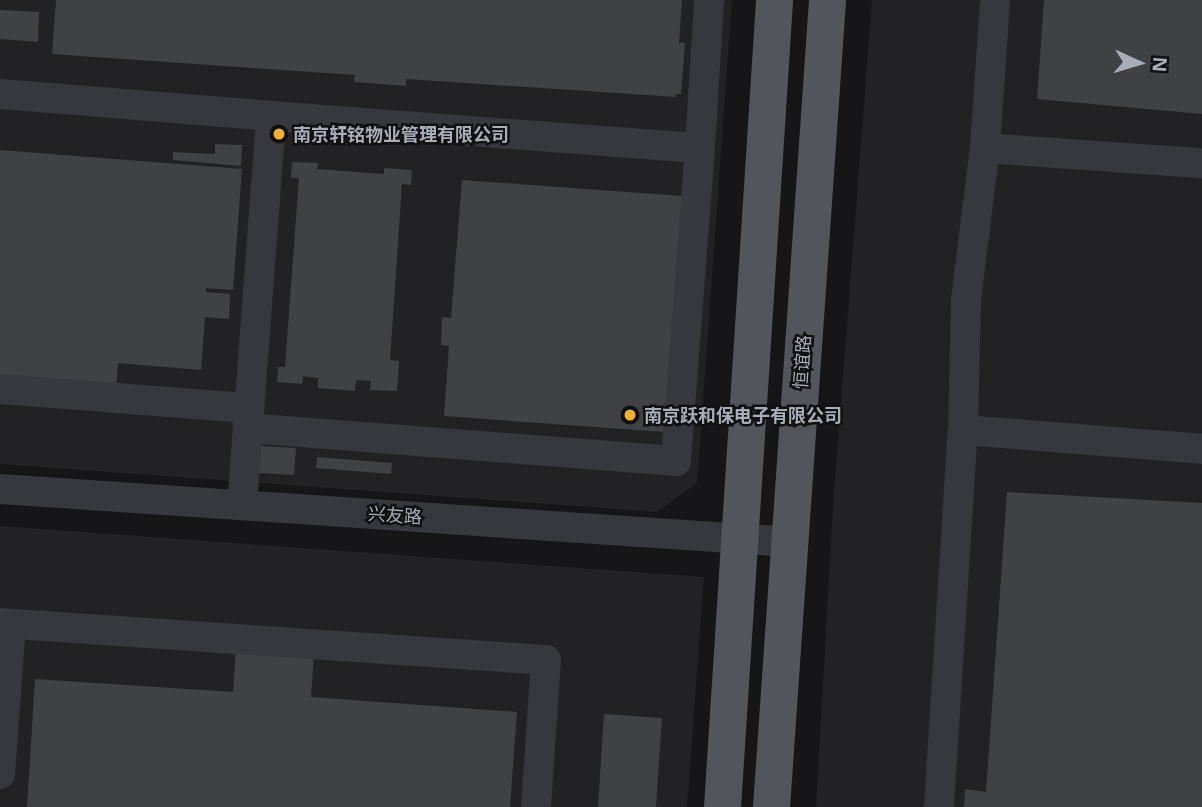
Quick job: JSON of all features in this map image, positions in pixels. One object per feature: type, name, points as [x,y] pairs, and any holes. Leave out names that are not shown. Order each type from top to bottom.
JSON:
[{"type":"main road","points":[[722,807],[774,0]]},
{"type":"main road","name":"恒谊路","points":[[771,807],[827,0]]},
{"type":"street","points":[[0,389],[248,418],[676,461],[709,0]]},
{"type":"street","points":[[939,807],[962,430],[966,300],[985,148],[995,0]]},
{"type":"street","points":[[0,94],[700,148]]},
{"type":"street","points":[[242,505],[271,116]]},
{"type":"street","points":[[985,148],[1202,163]]},
{"type":"street","points":[[962,430],[1202,449]]},
{"type":"street","name":"兴友路","points":[[0,489],[789,542]]},
{"type":"street","points":[[0,774],[6,623],[546,660],[536,807]]},
{"type":"shaded area","points":[[0,0],[732,0],[697,483],[657,512],[0,464]]},
{"type":"shaded area","points":[[872,0],[1202,0],[1202,807],[816,807],[833,507]]},
{"type":"shaded area","points":[[0,526],[704,577],[687,807],[0,807]]},
{"type":"building","points":[[56,0],[682,0],[679,43],[685,43],[681,94],[676,94],[676,97],[406,79],[406,86],[354,82],[355,75],[52,54]]},
{"type":"building","points":[[1044,0],[1202,0],[1202,114],[1037,99]]},
{"type":"building","points":[[0,10],[39,12],[38,42],[0,39]]},
{"type":"building","points":[[215,144],[242,145],[241,166],[173,160],[173,152],[215,154]]},
{"type":"building","points":[[0,150],[242,169],[233,290],[206,288],[206,292],[230,294],[229,319],[205,317],[201,370],[118,363],[116,390],[0,381]]},
{"type":"building","points":[[292,162],[318,163],[317,169],[384,174],[384,168],[412,170],[411,185],[402,184],[390,360],[399,361],[397,391],[370,390],[371,381],[356,380],[355,391],[318,388],[318,378],[303,376],[302,384],[277,382],[278,367],[285,367],[299,178],[291,178]]},
{"type":"building","points":[[462,180],[682,196],[665,432],[444,416],[449,346],[441,345],[442,317],[451,318]]},
{"type":"building","points":[[260,446],[296,448],[294,475],[258,473]]},
{"type":"building","points":[[317,457],[392,463],[391,474],[316,468]]},
{"type":"building","points":[[1007,492],[1202,503],[1202,807],[964,807],[965,789],[986,792]]},
{"type":"building","points":[[236,648],[314,652],[311,697],[517,712],[510,807],[27,807],[35,679],[233,692]]},
{"type":"building","points":[[604,714],[662,718],[656,807],[598,807]]},
{"type":"place","name":"南京轩铭物业管理有限公司","points":[[279,134]]},
{"type":"place","name":"南京跃和保电子有限公司","points":[[630,415]]}]
